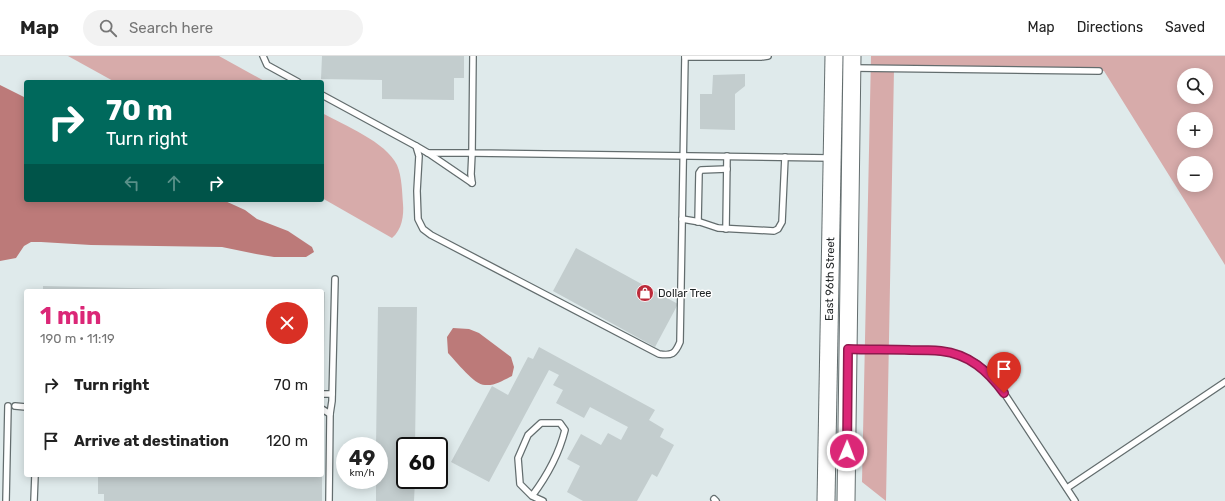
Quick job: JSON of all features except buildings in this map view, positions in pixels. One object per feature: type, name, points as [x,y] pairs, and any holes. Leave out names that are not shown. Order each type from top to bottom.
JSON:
[{"type":"main road","name":"East 96th Street","points":[[826,501],[834,56]]},
{"type":"main road","name":"East 96th Street","points":[[846,501],[852,62]]},
{"type":"main road","points":[[831,236],[838,279],[838,343],[840,347],[848,349]]},
{"type":"lane","points":[[263,56],[267,65],[294,80]]},
{"type":"lane","points":[[324,96],[428,153],[472,183],[473,56]]},
{"type":"lane","points":[[416,146],[419,156],[417,191],[418,219],[423,229],[431,236],[659,354],[669,355],[676,351],[680,342],[685,57],[768,56]]},
{"type":"lane","points":[[852,62],[1099,71]]},
{"type":"lane","points":[[428,153],[832,158]]},
{"type":"lane","points":[[726,229],[727,156]]},
{"type":"lane","points":[[682,219],[726,229],[774,231],[778,229],[782,222],[785,157]]},
{"type":"lane","points":[[698,222],[699,173],[701,170],[727,169]]},
{"type":"lane","points":[[329,501],[330,414],[332,401],[335,279]]},
{"type":"lane","points":[[848,349],[941,351],[968,359],[982,368],[993,378],[1004,393],[1075,501]]},
{"type":"lane","points":[[1067,488],[1225,382]]},
{"type":"lane","points":[[324,394],[332,394]]},
{"type":"lane","points":[[324,408],[332,401]]},
{"type":"lane","points":[[6,501],[8,406]]},
{"type":"lane","points":[[16,406],[24,407]]},
{"type":"lane","points":[[324,410],[330,414]]},
{"type":"lane","points":[[532,496],[543,481],[561,446],[565,430],[560,423],[542,423],[528,435],[518,458],[520,484],[532,496],[543,501]]},
{"type":"lane","points":[[34,501],[35,477]]},
{"type":"shaded area","points":[[68,56],[219,56],[262,80],[111,80]]},
{"type":"shaded area","points":[[871,56],[1225,56],[1225,265],[1179,192],[1213,192],[1213,156],[1177,156],[1177,188],[1104,71],[894,69],[886,501],[862,482]]},
{"type":"shaded area","points":[[0,85],[24,97],[24,202],[227,202],[245,210],[257,219],[288,231],[312,247],[314,252],[306,257],[274,257],[222,247],[91,245],[31,242],[24,246],[16,258],[0,261]]},
{"type":"shaded area","points":[[324,114],[364,135],[384,149],[397,165],[402,184],[403,213],[400,227],[392,238],[324,199]]},
{"type":"shaded area","points":[[453,328],[469,329],[479,333],[511,357],[514,367],[512,376],[492,385],[481,384],[471,377],[448,353],[447,337]]},
{"type":"place","name":"Dollar Tree","points":[[645,293]]},
{"type":"route","points":[[847,451],[848,349],[932,350],[949,352],[968,359],[982,368],[993,378],[1004,393]]}]
